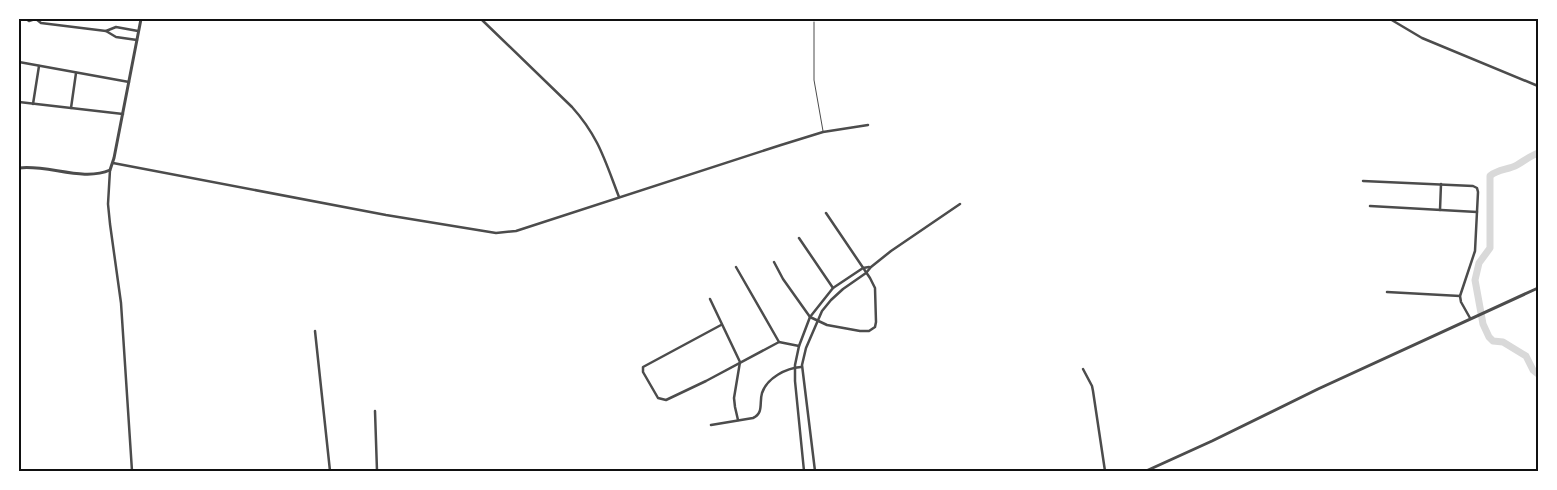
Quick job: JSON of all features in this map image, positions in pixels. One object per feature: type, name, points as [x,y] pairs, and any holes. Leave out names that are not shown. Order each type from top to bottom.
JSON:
[{"type":"street","points":[[19,19],[29,21],[36,19],[41,23],[106,31],[116,37],[137,40]]},
{"type":"street","points":[[132,471],[121,303],[108,204],[110,170],[113,163],[141,19]]},
{"type":"street","points":[[481,19],[584,120],[598,142],[618,197]]},
{"type":"street","points":[[1390,19],[1422,38],[1538,86]]},
{"type":"street","points":[[106,31],[116,27],[138,31]]},
{"type":"street","points":[[19,62],[129,82]]},
{"type":"street","points":[[33,104],[39,66]]},
{"type":"street","points":[[71,108],[76,73]]},
{"type":"street","points":[[19,102],[123,114]]},
{"type":"street","points":[[113,163],[386,215],[496,233],[516,231],[823,132],[868,125]]},
{"type":"street","points":[[19,168],[88,174],[110,170]]},
{"type":"street","points":[[1363,181],[1441,184],[1473,186],[1477,188],[1475,251],[1460,296],[1461,302],[1470,318]]},
{"type":"street","points":[[1440,210],[1441,184]]},
{"type":"street","points":[[815,471],[802,367],[806,348],[818,320],[831,300],[843,289],[960,204]]},
{"type":"street","points":[[1370,206],[1477,212]]},
{"type":"street","points":[[774,262],[783,279],[810,317],[826,325],[860,331],[870,330],[875,327],[875,288],[826,213]]},
{"type":"street","points":[[799,238],[833,288]]},
{"type":"street","points":[[736,267],[779,342]]},
{"type":"street","points":[[804,471],[796,396],[795,368],[799,346],[810,317],[833,288],[863,268],[871,267]]},
{"type":"street","points":[[1146,471],[1470,318],[1538,288]]},
{"type":"street","points":[[1387,292],[1460,296]]},
{"type":"street","points":[[710,298],[740,362],[734,398],[738,420]]},
{"type":"street","points":[[721,325],[642,367],[642,372],[658,398],[666,400],[779,342],[799,346]]},
{"type":"street","points":[[315,331],[330,471]]},
{"type":"street","points":[[711,424],[757,416],[761,408],[763,390],[767,383],[788,370],[802,367]]},
{"type":"street","points":[[1083,369],[1092,386],[1105,471]]},
{"type":"street","points":[[375,412],[377,471]]},
{"type":"lane","points":[[814,22],[814,80],[823,132]]},
{"type":"waterway","points":[[1538,153],[1517,165],[1490,176],[1490,248],[1479,263],[1475,280],[1483,324],[1489,337],[1493,341],[1503,342],[1526,356],[1533,370],[1538,374]]}]
